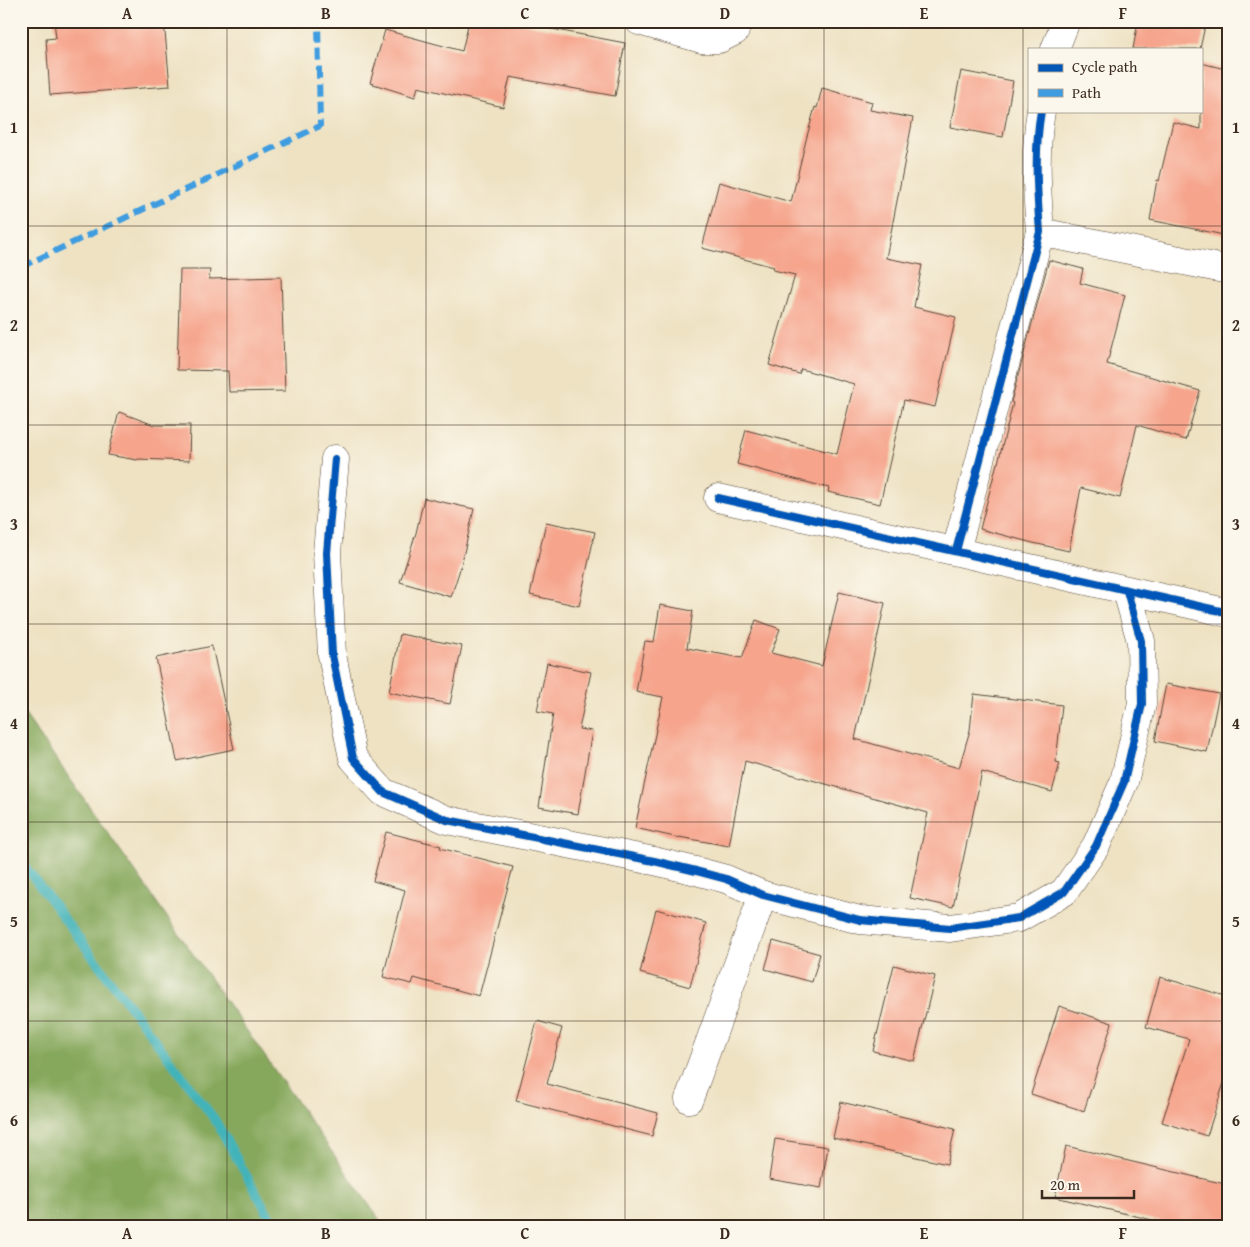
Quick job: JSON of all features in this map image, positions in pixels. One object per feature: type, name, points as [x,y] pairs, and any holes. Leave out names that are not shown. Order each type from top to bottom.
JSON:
[{"type":"street","points":[[639,21],[702,39],[719,39],[735,31],[737,21]]},
{"type":"street","points":[[1055,48],[1066,21]]},
{"type":"street","points":[[956,551],[1040,232],[1036,180],[1041,112]]},
{"type":"street","points":[[1040,232],[1229,270]]},
{"type":"street","points":[[335,459],[327,553],[332,655],[352,758],[383,792],[447,820],[654,861],[726,879],[763,895],[860,920],[950,928],[1019,918],[1064,892],[1096,846],[1124,782],[1142,704],[1141,641],[1127,591]]},
{"type":"street","points":[[718,498],[1229,613]]},
{"type":"street","points":[[689,1099],[763,895]]},
{"type":"green space","points":[[21,709],[384,1226],[21,1226]]},
{"type":"building","points":[[54,21],[164,21],[170,86],[50,95],[46,39],[56,38]]},
{"type":"building","points":[[469,21],[510,21],[625,43],[615,96],[510,77],[503,107],[418,87],[415,97],[370,83],[385,30],[462,51]]},
{"type":"building","points":[[1138,21],[1206,21],[1200,48],[1133,48]]},
{"type":"building","points":[[1202,63],[1229,70],[1229,236],[1150,220],[1157,180],[1159,181],[1173,122],[1201,129]]},
{"type":"building","points":[[961,71],[1013,81],[1003,137],[950,127]]},
{"type":"building","points":[[822,88],[872,102],[870,110],[913,118],[886,258],[922,265],[914,307],[956,317],[935,407],[904,400],[880,504],[828,492],[829,488],[737,464],[746,430],[837,454],[854,384],[801,369],[799,374],[769,365],[795,275],[773,270],[774,267],[702,248],[719,182],[791,202],[806,140]]},
{"type":"building","points":[[1049,260],[1083,269],[1080,283],[1125,295],[1107,364],[1200,391],[1186,440],[1137,425],[1120,498],[1081,488],[1069,551],[980,529],[1013,403],[1011,402]]},
{"type":"building","points":[[180,270],[210,270],[209,279],[281,277],[285,391],[229,392],[228,371],[177,370]]},
{"type":"building","points":[[119,412],[154,425],[190,425],[189,461],[137,460],[108,455]]},
{"type":"building","points":[[424,498],[474,509],[461,566],[451,597],[400,582],[416,533]]},
{"type":"building","points":[[546,522],[595,532],[579,606],[530,595]]},
{"type":"building","points":[[839,592],[885,603],[855,739],[959,768],[970,730],[974,694],[1062,705],[1056,762],[1060,763],[1052,792],[982,772],[953,907],[910,898],[928,813],[745,761],[729,846],[679,838],[635,828],[663,697],[636,692],[645,641],[654,642],[660,605],[693,611],[687,648],[742,658],[756,620],[780,629],[771,653],[822,666]]},
{"type":"building","points":[[400,634],[462,646],[450,704],[389,692]]},
{"type":"building","points":[[212,646],[234,749],[177,761],[156,658]]},
{"type":"building","points":[[547,663],[591,672],[579,729],[592,731],[578,814],[539,807],[553,714],[537,711]]},
{"type":"building","points":[[1166,684],[1219,694],[1207,752],[1155,741]]},
{"type":"building","points":[[386,832],[513,867],[479,996],[414,978],[412,984],[383,977],[405,890],[373,881]]},
{"type":"building","points":[[656,909],[706,923],[690,987],[640,973]]},
{"type":"building","points":[[773,941],[820,954],[812,982],[765,969]]},
{"type":"building","points":[[894,965],[935,976],[914,1061],[873,1051]]},
{"type":"building","points":[[1160,977],[1229,997],[1229,1067],[1207,1136],[1162,1122],[1189,1039],[1146,1027]]},
{"type":"building","points":[[1059,1006],[1112,1023],[1084,1111],[1031,1094]]},
{"type":"building","points":[[537,1021],[562,1028],[547,1084],[658,1113],[652,1136],[516,1101]]},
{"type":"building","points":[[841,1102],[955,1129],[947,1164],[833,1138]]},
{"type":"building","points":[[775,1139],[828,1147],[821,1188],[769,1179]]},
{"type":"building","points":[[1066,1146],[1229,1185],[1229,1226],[1178,1226],[1055,1197]]},
{"type":"waterway","points":[[21,861],[215,1120],[275,1226]]},
{"type":"marked path","points":[[21,267],[320,126],[318,21]]},
{"type":"cycle path","points":[[956,551],[1040,232],[1037,156],[1041,112]]},
{"type":"cycle path","points":[[335,459],[327,553],[332,655],[353,758],[383,792],[447,820],[696,871],[726,879],[763,895],[860,920],[950,928],[1019,918],[1064,892],[1096,846],[1124,782],[1142,704],[1141,641],[1127,591]]},
{"type":"cycle path","points":[[718,498],[1229,613]]}]
